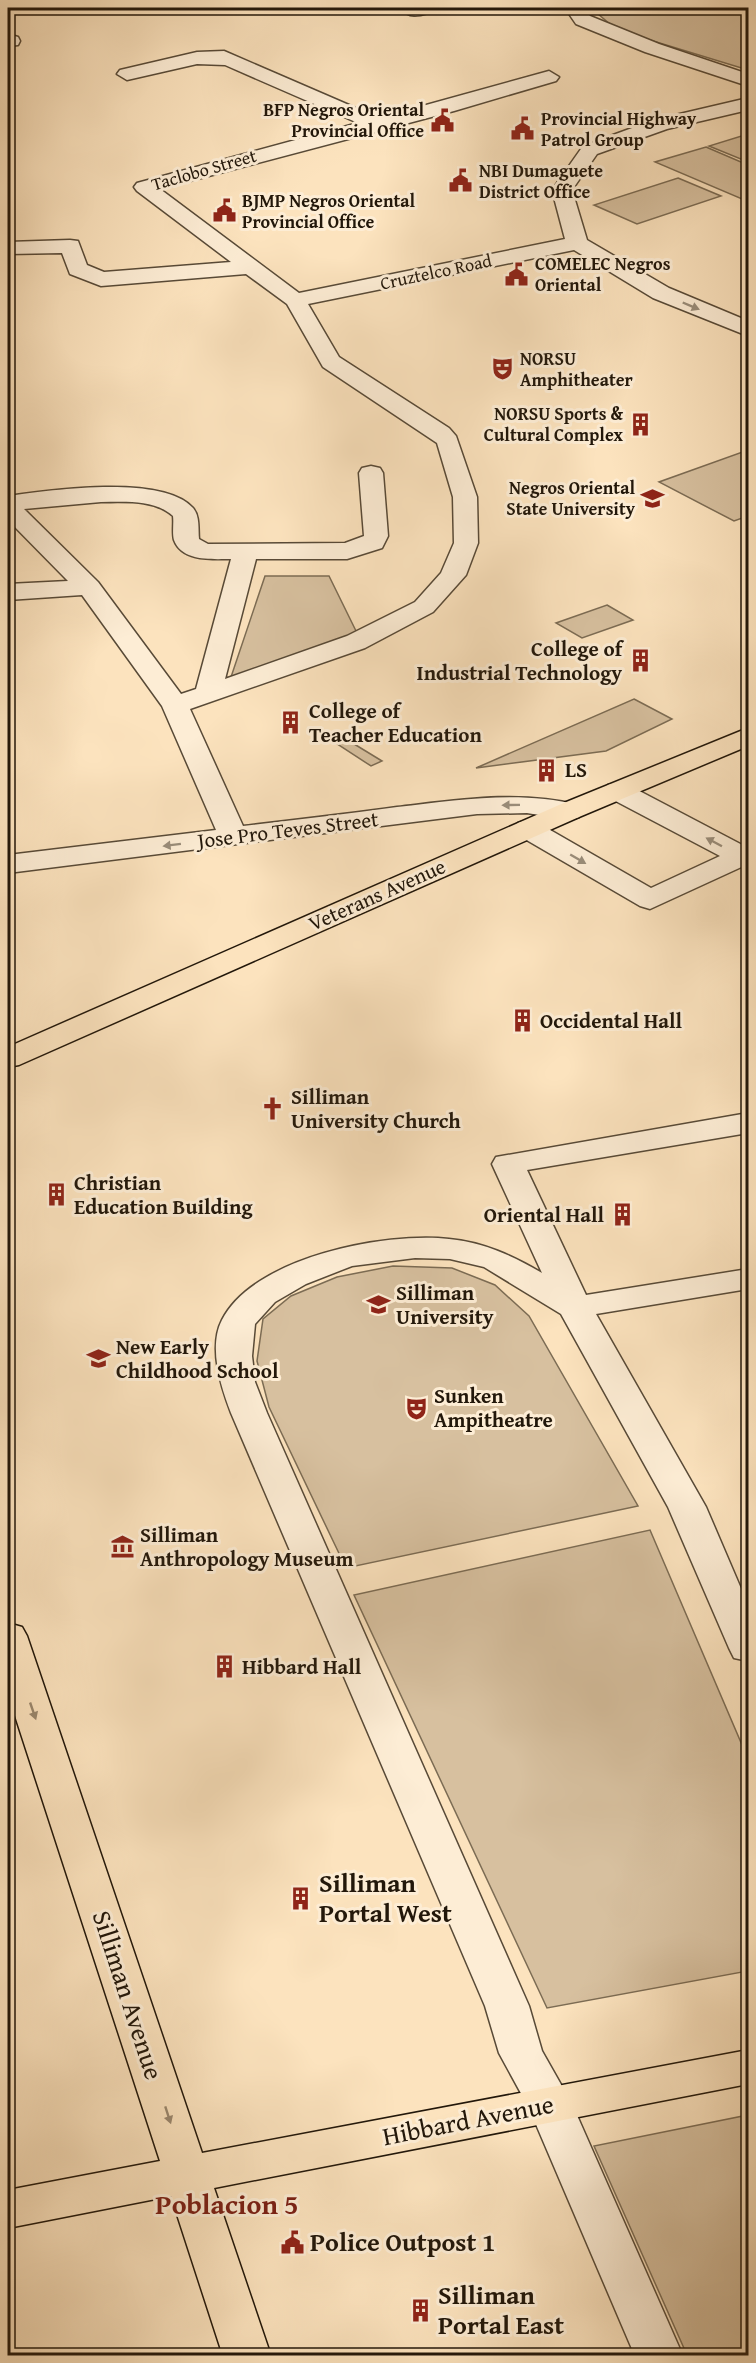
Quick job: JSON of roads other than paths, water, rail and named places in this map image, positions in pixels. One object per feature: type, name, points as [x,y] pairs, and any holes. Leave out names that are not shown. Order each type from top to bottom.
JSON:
[{"type":"main road","name":"Veterans Avenue","points":[[8,1058],[569,811],[748,736]]},
{"type":"main road","name":"Silliman Avenue","points":[[8,1636],[247,2355]]},
{"type":"main road","name":"Hibbard Avenue","points":[[8,2209],[748,2067]]},
{"type":"street","points":[[410,8],[413,11],[428,8]]},
{"type":"street","points":[[574,8],[583,20],[652,48],[748,80]]},
{"type":"street","points":[[127,74],[197,58],[226,58],[377,123],[447,108],[549,77]]},
{"type":"street","points":[[748,105],[661,124],[590,150],[562,190],[577,243],[661,293],[748,329]]},
{"type":"street","name":"Taclobo Street","points":[[175,705],[356,642],[395,624],[424,607],[453,575],[466,543],[465,497],[448,441],[441,433],[331,362],[321,351],[313,330],[296,300],[144,187],[377,123]]},
{"type":"street","name":"Cruztelco Road","points":[[296,300],[577,243]]},
{"type":"street","points":[[8,248],[70,246],[78,269],[101,279],[250,267]]},
{"type":"street","points":[[8,505],[104,494],[149,497],[180,508],[185,515],[187,541],[194,548],[215,554],[347,551],[373,543],[376,536],[371,473]]},
{"type":"street","points":[[8,505],[90,586],[175,705],[233,837]]},
{"type":"street","points":[[208,694],[245,553]]},
{"type":"street","points":[[8,592],[90,586]]},
{"type":"street","points":[[528,829],[650,900],[742,856],[618,791]]},
{"type":"street","name":"Jose Pro Teves Street","points":[[8,864],[477,806],[527,805],[569,811]]},
{"type":"street","points":[[748,1123],[508,1164],[575,1307],[687,1507],[748,1648]]},
{"type":"street","points":[[660,2355],[550,2104],[521,2053],[507,2006],[249,1413],[237,1382],[234,1356],[238,1322],[263,1295],[294,1277],[345,1257],[378,1252],[415,1248],[450,1249],[496,1260],[575,1307],[748,1279]]},
{"type":"place","name":"BFP Negros Oriental Provincial Office","points":[[442,120]]},
{"type":"place","name":"Provincial Highway Patrol Group","points":[[523,129]]},
{"type":"place","name":"NBI Dumaguete District Office","points":[[461,181]]},
{"type":"place","name":"BJMP Negros Oriental Provincial Office","points":[[224,211]]},
{"type":"place","name":"COMELEC Negros Oriental","points":[[517,274]]},
{"type":"place","name":"NORSU Amphitheater","points":[[502,369]]},
{"type":"place","name":"NORSU Sports & Cultural Complex","points":[[641,424]]},
{"type":"place","name":"Negros Oriental State University","points":[[653,498]]},
{"type":"place","name":"College of Industrial Technology","points":[[640,661]]},
{"type":"place","name":"College of Teacher Education","points":[[291,723]]},
{"type":"place","name":"LS","points":[[547,770]]},
{"type":"place","name":"Occidental Hall","points":[[522,1021]]},
{"type":"place","name":"Silliman University Church","points":[[273,1109]]},
{"type":"place","name":"Christian Education Building","points":[[56,1195]]},
{"type":"place","name":"Oriental Hall","points":[[622,1215]]},
{"type":"place","name":"Silliman University","points":[[378,1305]]},
{"type":"place","name":"New Early Childhood School","points":[[98,1359]]},
{"type":"place","name":"Sunken Ampitheatre","points":[[416,1408]]},
{"type":"place","name":"Silliman Anthropology Museum","points":[[122,1547]]},
{"type":"place","name":"Hibbard Hall","points":[[224,1667]]},
{"type":"place","name":"Silliman Portal West","points":[[301,1898]]},
{"type":"place","name":"Police Outpost 1","points":[[292,2242]]},
{"type":"place","name":"Silliman Portal East","points":[[420,2310]]},
{"type":"district","name":"Poblacion 5","points":[[227,2204]]}]
